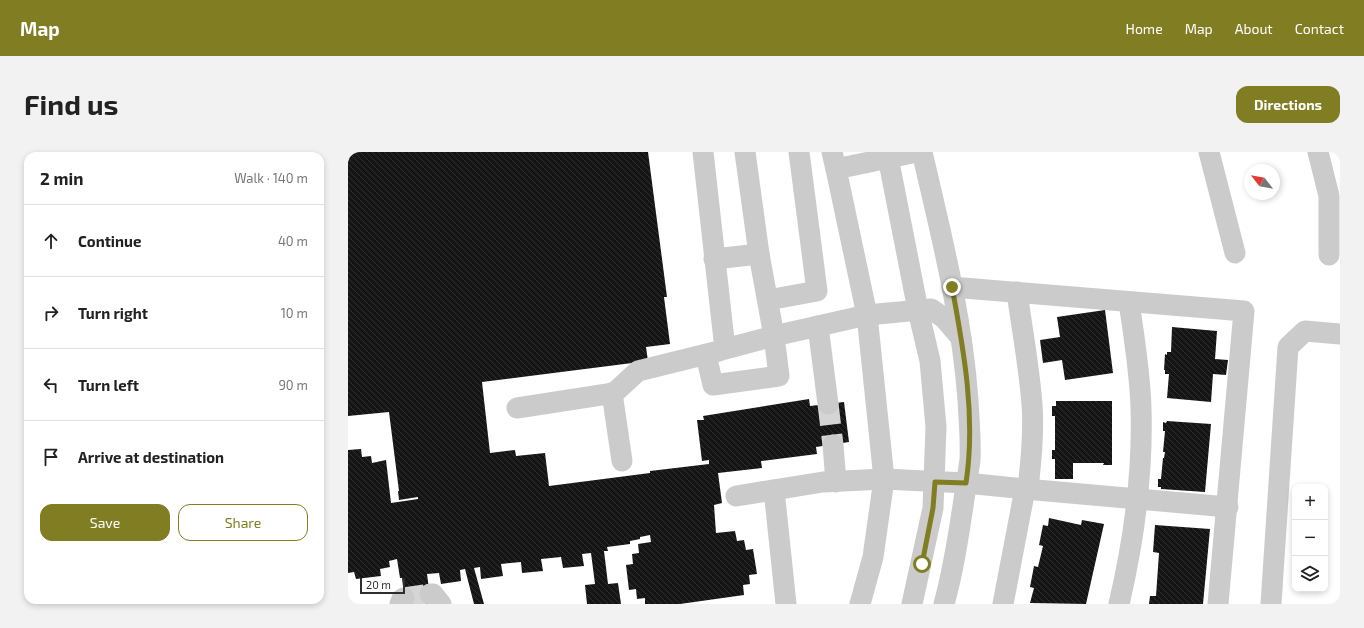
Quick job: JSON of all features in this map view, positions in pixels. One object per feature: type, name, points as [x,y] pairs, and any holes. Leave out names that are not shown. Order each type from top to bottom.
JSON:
[{"type":"street","points":[[703,152],[714,259],[716,352],[713,385],[779,376],[774,336],[759,254],[745,152]]},
{"type":"street","points":[[768,300],[817,292],[799,152]]},
{"type":"street","points":[[860,604],[873,557],[884,479],[867,315],[834,161],[917,152]]},
{"type":"street","points":[[922,152],[962,338],[969,418],[970,460],[958,542],[944,604]]},
{"type":"street","points":[[1208,152],[1235,253]]},
{"type":"street","points":[[1318,152],[1329,196],[1329,255]]},
{"type":"street","points":[[888,154],[918,310],[930,361],[936,420],[933,508],[912,604]]},
{"type":"street","points":[[714,259],[759,254]]},
{"type":"street","points":[[952,287],[1244,311],[1228,506],[1218,604]]},
{"type":"street","points":[[1003,604],[1027,489],[1031,455],[1032,406],[1017,292]]},
{"type":"street","points":[[1118,604],[1127,569],[1137,499],[1140,455],[1141,407],[1138,360],[1129,302]]},
{"type":"street","points":[[518,408],[612,393],[638,371],[774,336],[867,315],[932,309],[944,318],[962,338]]},
{"type":"street","points":[[818,326],[828,404]]},
{"type":"street","points":[[1271,604],[1288,347],[1305,331],[1340,334]]},
{"type":"street","points":[[612,393],[622,461]]},
{"type":"street","points":[[833,445],[836,482]]},
{"type":"street","points":[[736,496],[836,482],[884,479],[966,483],[1228,506]]},
{"type":"street","points":[[774,490],[786,604]]},
{"type":"building","points":[[348,152],[648,152],[667,297],[664,297],[670,344],[646,347],[648,361],[482,382],[490,453],[515,450],[516,456],[545,453],[549,486],[650,473],[650,471],[709,464],[709,460],[702,461],[697,420],[704,420],[703,416],[809,399],[810,406],[844,402],[849,442],[816,447],[817,454],[761,461],[762,468],[718,473],[722,503],[714,505],[716,533],[735,531],[737,541],[744,540],[746,550],[753,549],[757,574],[749,575],[750,584],[743,585],[744,595],[680,604],[645,604],[645,598],[637,599],[636,589],[629,590],[626,565],[633,564],[632,554],[639,553],[638,544],[651,542],[650,535],[630,541],[630,544],[607,547],[608,551],[604,551],[608,584],[618,583],[621,604],[587,604],[585,585],[595,584],[591,553],[582,554],[584,566],[563,568],[561,557],[541,559],[543,571],[522,573],[521,562],[501,564],[503,576],[481,579],[480,567],[474,568],[484,604],[474,604],[465,569],[460,570],[461,581],[441,584],[439,573],[427,574],[431,604],[405,604],[402,578],[400,578],[397,559],[389,561],[390,567],[380,569],[381,576],[356,579],[354,572],[348,573],[348,450],[361,449],[362,457],[371,456],[372,463],[386,460],[391,503],[418,499],[418,497],[399,500],[389,412],[348,416]]},
{"type":"building","points":[[1105,310],[1113,373],[1065,380],[1062,360],[1043,363],[1040,340],[1060,337],[1057,317]]},
{"type":"building","points":[[1172,327],[1217,331],[1215,359],[1228,360],[1226,375],[1213,374],[1211,402],[1167,398],[1169,374],[1165,374],[1164,370],[1165,354],[1167,355],[1167,352],[1171,352]]},
{"type":"building","points":[[1056,401],[1112,401],[1112,465],[1103,465],[1104,463],[1073,463],[1073,479],[1055,479],[1055,459],[1052,459],[1052,450],[1055,450],[1055,416],[1052,416],[1052,406],[1056,406]]},
{"type":"building","points":[[1167,421],[1211,424],[1205,492],[1161,489],[1161,487],[1158,487],[1158,479],[1161,479],[1165,452],[1163,452],[1165,431],[1163,431],[1163,422],[1166,423]]},
{"type":"building","points":[[1049,518],[1081,525],[1082,520],[1104,524],[1086,604],[1030,603],[1034,588],[1030,587],[1034,566],[1038,567],[1043,546],[1039,545],[1043,525],[1048,526]]},
{"type":"building","points":[[1155,525],[1210,529],[1203,604],[1149,604],[1150,596],[1156,596],[1159,553],[1153,552]]},
{"type":"tunnel","points":[[828,404],[833,445]]},
{"type":"tunnel","points":[[404,598],[430,594]]},
{"type":"route","points":[[922,564],[933,508],[935,482],[966,483],[970,460],[965,362],[952,287]]}]
